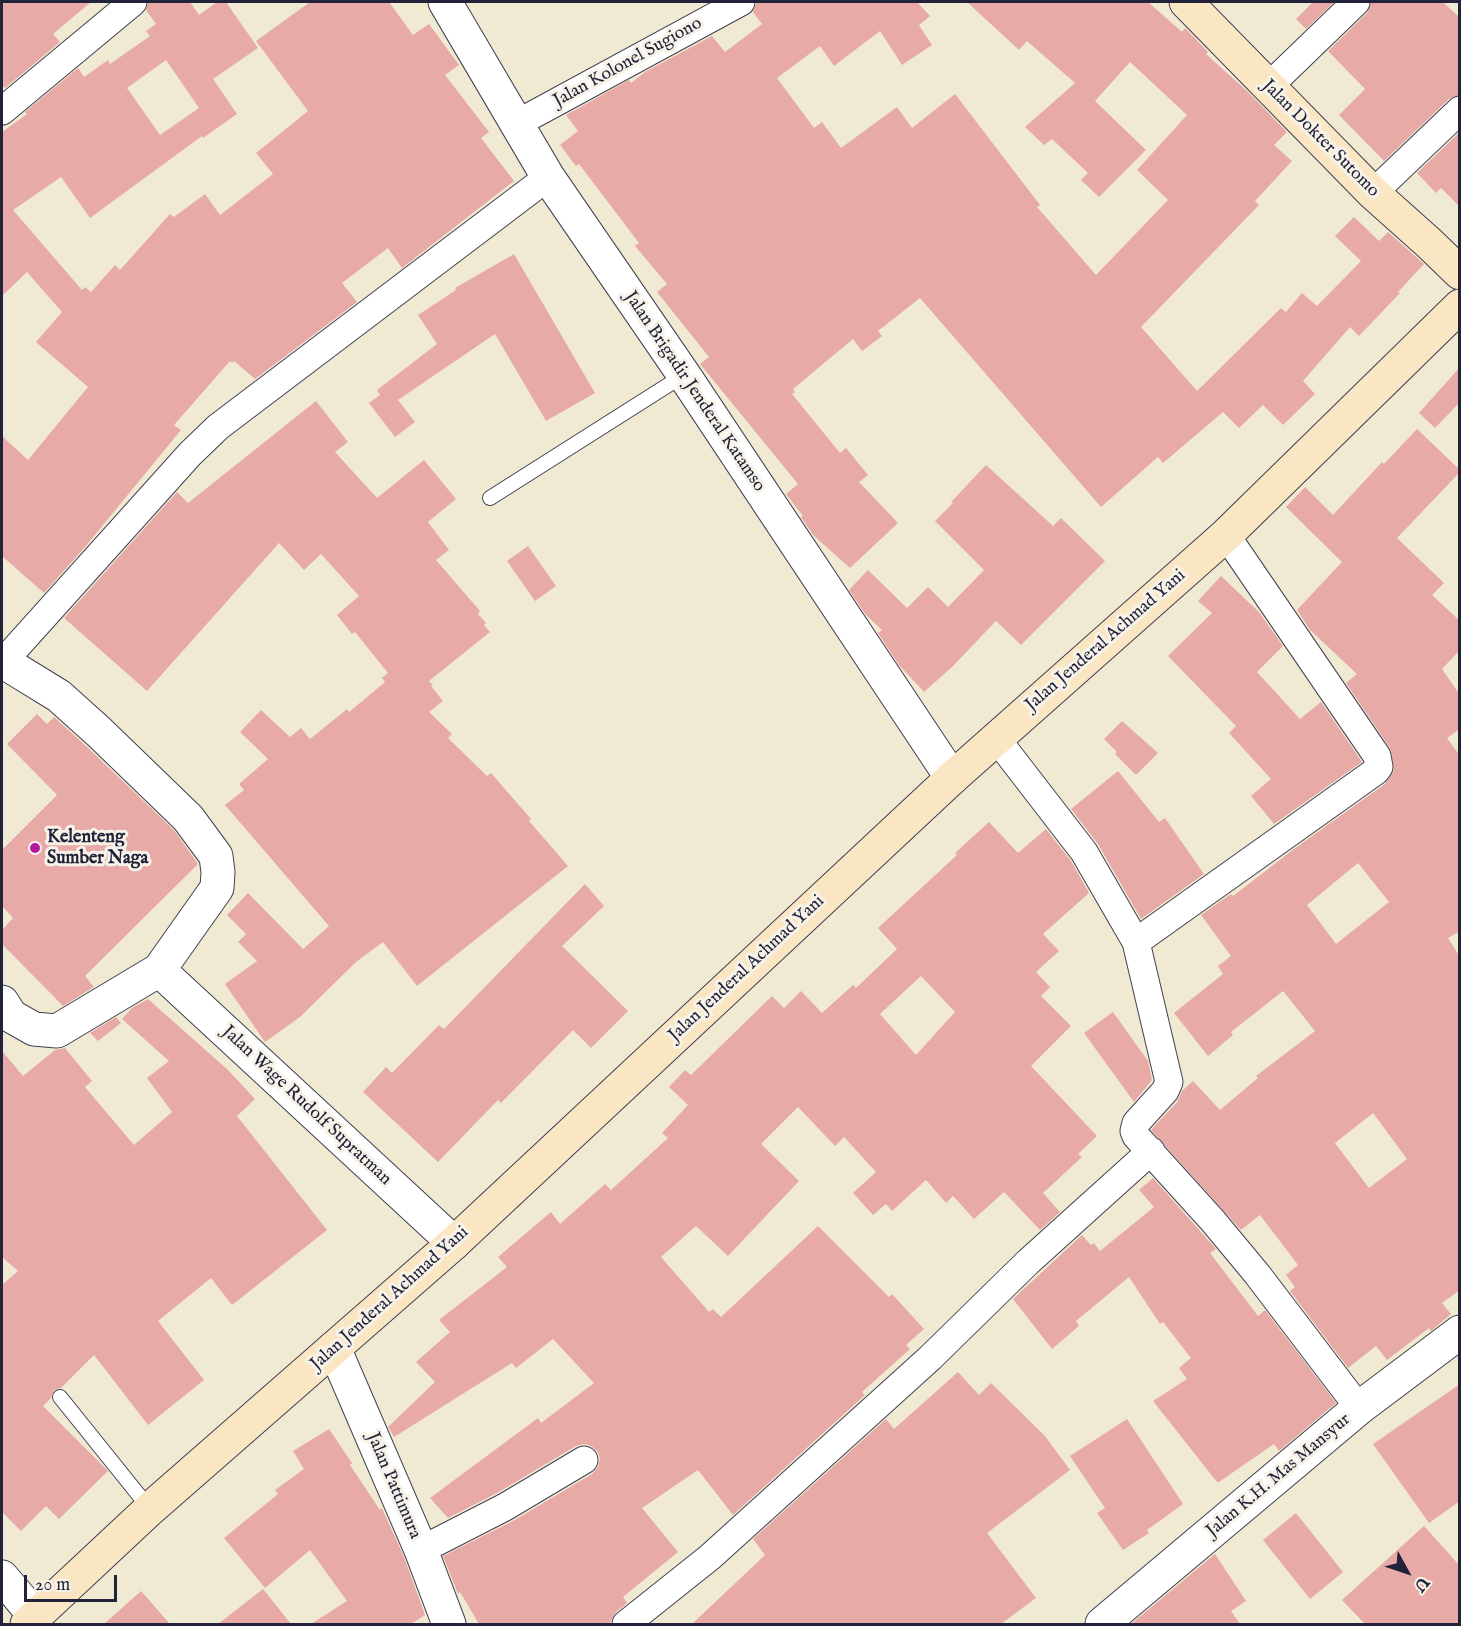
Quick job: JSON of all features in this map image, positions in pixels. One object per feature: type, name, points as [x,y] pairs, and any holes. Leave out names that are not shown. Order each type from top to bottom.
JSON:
[{"type":"main road","name":"Jalan Dokter Sutomo","points":[[1186,2],[1373,194],[1460,273]]},
{"type":"main road","name":"Jalan Jenderal Achmad Yani","points":[[36,1622],[150,1509],[454,1243],[952,778],[1226,535],[1460,306]]},
{"type":"street","points":[[2,111],[134,2]]},
{"type":"street","name":"Jalan Brigadir Jenderal Katamso","points":[[445,2],[548,177],[684,375],[952,778]]},
{"type":"street","name":"Jalan Kolonel Sugiono","points":[[516,124],[741,2]]},
{"type":"street","points":[[1268,87],[1356,2]]},
{"type":"street","points":[[1373,194],[1460,110]]},
{"type":"street","points":[[2,1002],[11,1016],[34,1029],[57,1031],[159,970],[217,888],[218,872],[216,856],[188,818],[59,696],[2,661],[190,454],[218,427],[548,177]]},
{"type":"street","points":[[1136,942],[1377,771],[1379,767],[1377,756],[1226,535]]},
{"type":"street","points":[[996,738],[1084,852],[1136,942],[1169,1083],[1135,1127],[1136,1136],[1213,1221],[1257,1274],[1359,1408]]},
{"type":"street","name":"Jalan Wage Rudolf Supratman","points":[[159,970],[454,1243]]},
{"type":"street","points":[[626,1624],[710,1557],[930,1358],[994,1294],[1151,1151]]},
{"type":"street","name":"Jalan K.H. Mas Mansyur","points":[[1102,1624],[1359,1408],[1460,1332]]},
{"type":"street","name":"Jalan Pattimura","points":[[334,1348],[421,1550],[449,1624]]},
{"type":"street","points":[[421,1550],[505,1507],[584,1460]]},
{"type":"street","points":[[2,1577],[36,1622]]},
{"type":"lane","points":[[490,498],[684,375]]},
{"type":"lane","points":[[60,1397],[150,1509]]},
{"type":"building","points":[[2,2],[91,2],[53,34],[60,42],[5,88],[2,85]]},
{"type":"building","points":[[148,2],[190,2],[199,15],[217,2],[226,2],[258,48],[213,79],[237,114],[203,138],[202,136],[90,218],[61,177],[13,210],[82,290],[85,287],[91,292],[115,265],[120,270],[170,214],[174,217],[205,194],[220,215],[273,174],[256,153],[308,111],[256,41],[310,2],[389,2],[413,35],[429,24],[459,65],[445,75],[489,132],[481,138],[514,181],[402,268],[388,248],[342,283],[357,302],[255,379],[234,361],[232,363],[230,361],[174,425],[181,430],[44,593],[2,556],[2,436],[28,460],[88,387],[36,342],[62,312],[27,272],[2,296],[2,132],[27,114],[25,112],[78,68],[84,77],[108,60],[110,64],[150,36],[146,31],[156,24],[146,10]],"holes":[[[166,60],[199,108],[160,135],[127,88]]]},
{"type":"building","points":[[757,2],[917,2],[930,16],[919,25],[932,45],[902,65],[880,31],[834,66],[820,46],[777,78],[814,128],[822,122],[841,148],[897,107],[912,128],[955,94],[1040,205],[1037,207],[1096,275],[1168,200],[1137,170],[1187,115],[1130,62],[1095,101],[1146,150],[1099,197],[1081,180],[1088,173],[1052,139],[1044,145],[1025,127],[1075,83],[1027,41],[1019,50],[967,2],[1148,2],[1182,32],[1185,28],[1208,52],[1206,54],[1287,132],[1274,145],[1292,161],[1255,201],[1259,205],[1141,327],[1197,391],[1281,308],[1286,312],[1302,293],[1317,306],[1361,261],[1335,236],[1354,217],[1379,241],[1388,232],[1424,264],[1359,336],[1350,327],[1303,381],[1315,394],[1283,425],[1263,405],[1239,428],[1223,412],[1163,463],[1158,457],[1101,507],[920,298],[878,331],[882,336],[862,351],[853,339],[793,389],[795,392],[792,394],[840,453],[846,448],[868,475],[859,482],[898,523],[850,568],[813,535],[801,517],[803,516],[786,494],[798,484],[700,364],[709,357],[657,292],[667,284],[635,246],[639,243],[579,164],[576,166],[560,145],[578,131],[566,115],[629,80],[631,83],[645,72],[712,36],[725,52],[762,24],[753,12]]},
{"type":"building","points":[[1313,2],[1334,2],[1306,29],[1296,19]]},
{"type":"building","points":[[1371,2],[1443,2],[1460,18],[1460,95],[1449,99],[1384,161],[1339,115],[1365,89],[1328,51],[1367,13]]},
{"type":"building","points":[[1460,132],[1460,207],[1441,188],[1436,193],[1417,173]]},
{"type":"building","points":[[514,254],[595,393],[546,421],[495,334],[398,400],[415,422],[395,437],[369,403],[380,395],[377,390],[437,344],[418,315],[456,290],[455,288]]},
{"type":"building","points":[[1460,367],[1460,402],[1435,428],[1419,413]]},
{"type":"building","points":[[316,401],[348,442],[335,452],[377,498],[424,460],[456,499],[428,522],[449,550],[436,560],[480,611],[478,614],[490,632],[429,681],[443,701],[429,712],[452,734],[448,738],[487,776],[491,773],[568,866],[417,986],[383,942],[356,962],[300,1017],[265,1042],[225,984],[257,961],[238,942],[246,934],[227,915],[248,893],[303,949],[329,926],[225,805],[244,790],[239,784],[268,759],[240,732],[261,710],[290,737],[301,728],[310,739],[347,709],[349,712],[385,682],[382,678],[388,673],[355,632],[352,634],[337,615],[359,596],[321,554],[304,570],[279,543],[147,691],[64,618],[177,492],[188,503]]},
{"type":"building","points":[[1417,429],[1460,470],[1397,538],[1444,583],[1432,595],[1460,621],[1460,650],[1442,669],[1460,695],[1460,729],[1447,738],[1460,756],[1460,931],[1448,938],[1460,957],[1460,1290],[1442,1303],[1451,1314],[1431,1331],[1429,1328],[1387,1360],[1376,1346],[1348,1368],[1290,1291],[1295,1287],[1286,1275],[1298,1265],[1260,1215],[1241,1230],[1151,1130],[1177,1102],[1182,1091],[1193,1081],[1220,1110],[1258,1078],[1256,1076],[1315,1031],[1283,991],[1231,1032],[1233,1035],[1208,1056],[1174,1013],[1223,974],[1218,966],[1231,956],[1201,915],[1231,894],[1233,896],[1385,784],[1394,771],[1390,748],[1346,683],[1357,674],[1310,630],[1297,610],[1342,562],[1286,507],[1305,487],[1333,515],[1382,462],[1384,464]],"holes":[[[1358,863],[1389,902],[1336,944],[1307,905]],[[1373,1113],[1407,1159],[1369,1188],[1335,1143]]]},
{"type":"building","points":[[986,465],[1053,526],[1061,518],[1105,561],[1021,645],[996,621],[952,667],[924,692],[899,665],[878,633],[882,630],[866,615],[849,590],[868,570],[907,608],[928,587],[948,607],[984,570],[935,521]]},
{"type":"building","points":[[528,546],[556,586],[535,601],[507,561]]},
{"type":"building","points":[[1221,576],[1259,612],[1283,646],[1257,672],[1300,719],[1321,702],[1362,762],[1274,824],[1251,796],[1271,779],[1229,733],[1236,726],[1168,656],[1212,613],[1198,601]]},
{"type":"building","points":[[37,714],[47,724],[54,717],[86,746],[174,830],[198,864],[85,976],[94,987],[63,1006],[2,944],[2,930],[13,918],[2,906],[2,850],[57,795],[7,744]]},
{"type":"building","points":[[1122,721],[1158,753],[1136,775],[1104,739]]},
{"type":"building","points":[[1118,771],[1159,822],[1165,818],[1204,874],[1141,919],[1098,844],[1071,809]]},
{"type":"building","points":[[989,822],[1018,853],[1046,829],[1071,861],[1089,893],[1043,934],[1059,951],[1036,972],[1050,987],[1041,996],[1071,1026],[1031,1066],[1097,1136],[1078,1154],[1082,1157],[1043,1193],[1060,1212],[1040,1230],[1004,1192],[974,1219],[953,1196],[946,1203],[926,1180],[892,1211],[886,1204],[873,1215],[853,1193],[876,1172],[844,1137],[835,1146],[798,1107],[761,1144],[799,1181],[728,1256],[696,1226],[661,1257],[709,1312],[713,1309],[721,1317],[818,1226],[889,1297],[892,1294],[924,1329],[906,1345],[910,1349],[862,1392],[865,1395],[733,1515],[698,1470],[642,1508],[678,1552],[623,1597],[627,1603],[616,1612],[609,1624],[479,1624],[460,1592],[458,1594],[443,1556],[513,1521],[592,1474],[598,1467],[600,1459],[598,1452],[584,1444],[576,1446],[497,1493],[448,1518],[430,1498],[538,1418],[541,1423],[594,1383],[553,1339],[516,1368],[512,1363],[394,1437],[388,1427],[435,1382],[416,1362],[450,1332],[439,1320],[507,1267],[498,1257],[551,1212],[560,1224],[605,1184],[611,1190],[668,1138],[662,1133],[688,1105],[669,1087],[685,1070],[691,1075],[772,996],[784,1008],[801,991],[822,1013],[853,985],[856,988],[897,949],[878,928],[957,855],[955,853]],"holes":[[[921,976],[955,1012],[916,1055],[880,1014]]]},
{"type":"building","points":[[585,884],[604,906],[562,946],[628,1011],[591,1048],[573,1030],[501,1103],[498,1100],[438,1162],[363,1092],[386,1067],[392,1073],[439,1025],[444,1029]]},
{"type":"building","points":[[148,999],[228,1070],[255,1099],[237,1116],[327,1230],[232,1305],[211,1278],[158,1321],[204,1380],[148,1425],[94,1355],[61,1388],[54,1390],[51,1398],[43,1406],[108,1471],[59,1519],[46,1506],[21,1531],[2,1512],[2,1285],[18,1271],[2,1257],[2,1051],[23,1076],[55,1050],[65,1048],[92,1081],[85,1087],[134,1145],[172,1112],[147,1078],[169,1061],[122,1019],[132,1008]]},
{"type":"building","points":[[1113,1012],[1148,1061],[1152,1080],[1134,1102],[1084,1033]]},
{"type":"building","points":[[116,1017],[121,1023],[98,1041],[90,1033]]},
{"type":"building","points":[[1153,1178],[1216,1249],[1210,1253],[1258,1316],[1265,1310],[1336,1403],[1279,1451],[1274,1444],[1219,1482],[1153,1401],[1187,1379],[1179,1368],[1191,1358],[1163,1322],[1160,1324],[1129,1277],[1076,1321],[1079,1326],[1052,1349],[1013,1299],[1082,1235],[1091,1245],[1094,1243],[1100,1251],[1154,1207],[1139,1190]]},
{"type":"building","points":[[958,1372],[979,1395],[991,1383],[1045,1436],[1070,1470],[987,1533],[1036,1598],[1001,1624],[692,1624],[765,1555],[753,1539],[886,1419],[894,1429]]},
{"type":"building","points":[[1460,1384],[1460,1501],[1429,1523],[1373,1444]]},
{"type":"building","points":[[1127,1419],[1183,1504],[1147,1530],[1149,1533],[1123,1550],[1097,1513],[1105,1508],[1070,1456]]},
{"type":"building","points":[[329,1429],[380,1510],[382,1508],[404,1557],[425,1615],[411,1624],[311,1624],[347,1601],[310,1550],[265,1588],[224,1538],[278,1494],[275,1490],[304,1469],[293,1451]]},
{"type":"building","points":[[1296,1513],[1343,1572],[1310,1599],[1263,1540]]},
{"type":"building","points":[[1424,1526],[1460,1566],[1460,1624],[1365,1624],[1342,1600]]},
{"type":"building","points":[[1215,1554],[1246,1601],[1231,1611],[1240,1624],[1131,1624]]},
{"type":"building","points":[[263,1589],[291,1624],[218,1624]]},
{"type":"building","points":[[141,1591],[170,1624],[104,1624]]},
{"type":"place","name":"Kelenteng Sumber Naga","points":[[35,848]]}]
